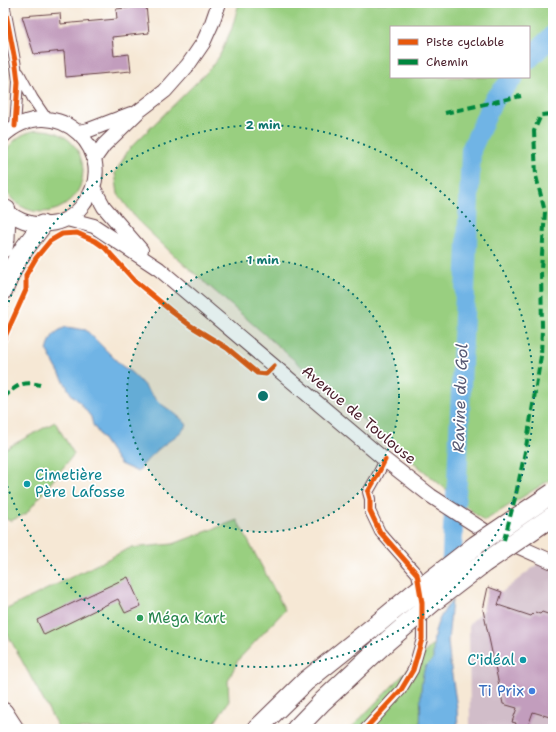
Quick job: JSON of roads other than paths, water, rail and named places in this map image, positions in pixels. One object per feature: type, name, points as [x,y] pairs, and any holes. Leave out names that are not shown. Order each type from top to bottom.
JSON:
[{"type":"highway","points":[[3,248],[5,239],[4,209]]},
{"type":"highway","points":[[3,290],[14,265],[42,225]]},
{"type":"highway","points":[[257,729],[306,681],[412,595],[476,545],[553,493]]},
{"type":"highway","points":[[296,729],[323,701],[385,643],[433,602],[484,563],[553,516]]},
{"type":"highway","points":[[272,729],[376,625]]},
{"type":"highway","points":[[3,712],[14,729]]},
{"type":"main road","points":[[94,159],[104,144],[139,111],[165,90],[188,65],[203,43],[219,3]]},
{"type":"main road","points":[[78,132],[89,130],[139,111]]},
{"type":"main road","points":[[3,136],[15,126],[35,119],[46,118],[63,122],[78,132],[91,149],[96,173],[88,200],[79,211],[67,219],[42,225],[32,224],[23,221],[4,209]]},
{"type":"main road","name":"Avenue de Toulouse","points":[[93,187],[104,207],[159,269],[385,460],[431,496],[488,533],[553,562]]},
{"type":"main road","name":"Avenue de Toulouse","points":[[67,219],[94,226],[159,269]]},
{"type":"street","points":[[4,3],[18,82],[15,126]]},
{"type":"street","points":[[16,66],[32,99],[46,118]]},
{"type":"street","points":[[365,729],[401,690],[413,670],[422,639],[422,603],[417,574],[380,532],[370,511],[370,499],[368,492],[385,460]]},
{"type":"water","points":[[66,327],[86,330],[122,366],[138,378],[160,403],[178,416],[187,425],[180,433],[154,453],[138,472],[120,464],[93,425],[91,417],[71,394],[47,351],[53,336],[58,331]]},
{"type":"water","points":[[452,600],[448,641],[457,708],[458,729],[420,729],[422,679],[426,666],[433,659],[436,628],[442,615]]},
{"type":"waterway","name":"Ravine du Gol","points":[[530,58],[553,35]]},
{"type":"waterway","name":"Ravine du Gol","points":[[451,580],[453,527],[457,482],[471,150],[493,101],[513,78]]},
{"type":"place","name":"Cimetière Père Lafosse","points":[[27,484]]},
{"type":"place","name":"Méga Kart","points":[[140,618]]},
{"type":"place","name":"C'idéal","points":[[523,660]]},
{"type":"place","name":"Ti Prix","points":[[532,691]]}]
